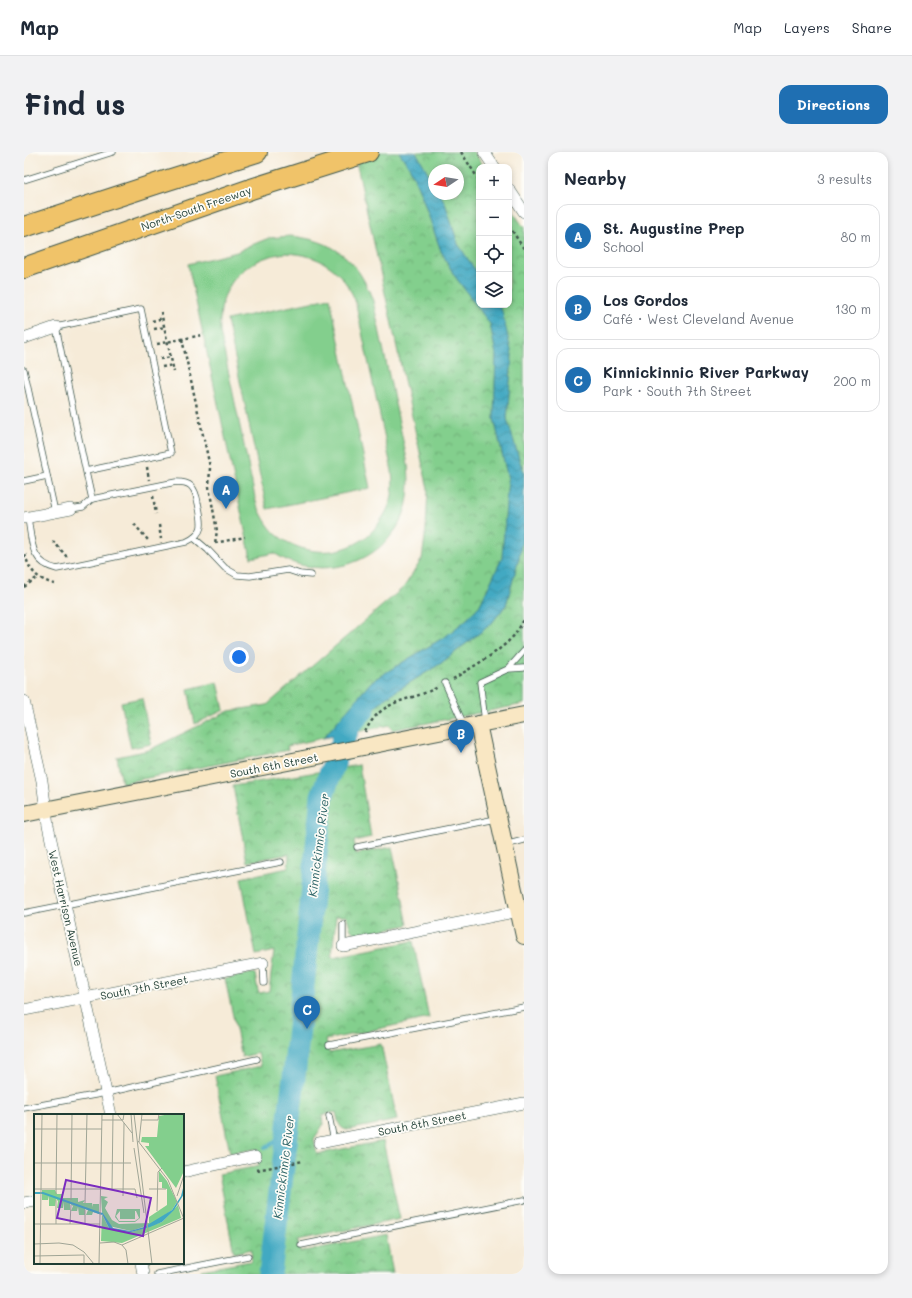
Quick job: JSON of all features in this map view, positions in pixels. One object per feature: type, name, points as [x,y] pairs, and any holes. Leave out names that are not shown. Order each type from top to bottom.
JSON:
[{"type":"highway","points":[[24,228],[258,152]]},
{"type":"highway","name":"North-South Freeway","points":[[24,268],[251,189],[368,152]]},
{"type":"street","points":[[484,152],[492,164]]},
{"type":"street","points":[[512,194],[524,212]]},
{"type":"street","points":[[24,338],[56,327]]},
{"type":"street","points":[[26,518],[71,509]]},
{"type":"street","name":"West Harrison Avenue","points":[[24,701],[42,782],[48,826],[111,1114]]},
{"type":"street","name":"South 6th Street","points":[[24,814],[303,759],[363,742],[524,715]]},
{"type":"street","points":[[476,724],[499,818],[524,936]]},
{"type":"street","points":[[343,946],[519,911]]},
{"type":"street","name":"South 7th Street","points":[[24,1010],[263,963]]},
{"type":"street","name":"South 8th Street","points":[[319,1143],[524,1103]]},
{"type":"street","points":[[184,1172],[256,1156]]},
{"type":"street","points":[[24,1204],[34,1201]]},
{"type":"street","points":[[141,1264],[143,1274]]},
{"type":"lane","points":[[24,180],[113,152]]},
{"type":"lane","points":[[86,471],[171,453],[141,309],[56,327],[86,471],[92,499]]},
{"type":"lane","points":[[24,370],[55,512]]},
{"type":"lane","points":[[24,481],[47,476]]},
{"type":"lane","points":[[26,518],[36,556],[41,563],[48,567],[57,569],[186,542],[194,538],[200,530],[202,522],[196,495],[191,486],[176,482],[92,499],[83,507],[71,509]]},
{"type":"lane","points":[[194,538],[225,568],[237,575],[250,576],[288,570],[300,574],[311,575]]},
{"type":"lane","points":[[508,669],[524,650]]},
{"type":"lane","points":[[476,724],[480,682],[508,669],[524,668]]},
{"type":"lane","points":[[445,683],[476,724]]},
{"type":"lane","points":[[357,847],[499,818]]},
{"type":"lane","points":[[504,845],[524,840]]},
{"type":"lane","points":[[24,913],[281,862]]},
{"type":"lane","points":[[343,924],[343,946]]},
{"type":"lane","points":[[263,963],[264,983]]},
{"type":"lane","points":[[329,1046],[524,1007]]},
{"type":"lane","points":[[24,1108],[106,1093],[257,1059]]},
{"type":"lane","points":[[329,1116],[334,1140]]},
{"type":"lane","points":[[301,1245],[524,1200]]},
{"type":"lane","points":[[157,1274],[248,1256]]},
{"type":"path","points":[[461,152],[476,175]]},
{"type":"path","points":[[512,231],[524,249]]},
{"type":"path","points":[[161,312],[174,372]]},
{"type":"path","points":[[149,346],[202,335]]},
{"type":"path","points":[[182,339],[210,467],[208,487],[217,531],[215,543]]},
{"type":"path","points":[[145,458],[149,480]]},
{"type":"path","points":[[152,493],[156,514]]},
{"type":"path","points":[[134,524],[148,540]]},
{"type":"path","points":[[159,525],[162,539]]},
{"type":"path","points":[[208,550],[215,543],[245,537]]},
{"type":"path","points":[[53,541],[67,557]]},
{"type":"path","points":[[24,550],[29,566],[38,577],[55,584]]},
{"type":"path","points":[[24,587],[38,577]]},
{"type":"path","points":[[363,742],[368,725],[382,710],[401,700],[430,691],[465,672],[504,646],[515,634],[524,620]]},
{"type":"path","points":[[257,1170],[303,1161]]},
{"type":"green space","points":[[354,152],[399,152],[410,168],[421,194],[441,251],[454,275],[476,305],[476,308],[478,308],[490,324],[496,354],[494,418],[508,479],[502,558],[480,605],[466,620],[446,636],[372,681],[323,738],[287,746],[288,750],[122,783],[117,757],[149,750],[229,711],[267,705],[404,587],[422,559],[426,529],[428,489]]},
{"type":"green space","points":[[416,152],[474,152],[482,164],[476,164],[476,271],[458,244],[443,200],[464,200],[464,164],[428,164],[428,173]]},
{"type":"green space","points":[[512,210],[524,228],[524,475],[507,419],[512,355],[499,308],[512,308]]},
{"type":"green space","points":[[290,236],[306,238],[332,247],[352,263],[360,274],[373,301],[408,464],[409,490],[406,507],[400,522],[391,536],[380,547],[367,556],[353,563],[337,567],[321,568],[305,566],[289,561],[274,553],[251,558],[188,264],[237,252],[269,238]],"holes":[[[285,253],[308,256],[328,265],[350,289],[355,300],[392,471],[393,489],[390,504],[376,527],[366,537],[354,544],[342,549],[328,551],[315,551],[301,548],[289,543],[273,531],[267,524],[260,511],[256,502],[220,332],[220,316],[223,302],[228,289],[235,278],[256,262],[270,256]]]},
{"type":"green space","points":[[330,298],[370,488],[267,509],[227,320]]},
{"type":"green space","points":[[524,527],[524,704],[392,730],[390,725],[356,732],[365,717],[388,696],[440,664],[491,624],[506,605],[519,558]]},
{"type":"green space","points":[[218,682],[224,710],[195,724],[188,689]]},
{"type":"green space","points":[[142,698],[151,744],[131,748],[121,702]]},
{"type":"green space","points":[[359,765],[371,837],[354,841],[356,854],[392,847],[408,925],[359,934],[351,930],[346,916],[336,916],[332,956],[334,957],[413,941],[429,1018],[326,1040],[329,1053],[381,1044],[397,1120],[347,1130],[340,1126],[336,1112],[322,1115],[323,1125],[314,1139],[317,1154],[383,1141],[400,1219],[298,1240],[300,1252],[386,1235],[393,1274],[203,1274],[202,1270],[251,1261],[252,1249],[234,1253],[219,1174],[259,1166],[256,1149],[230,1153],[215,1076],[261,1066],[258,1053],[242,1057],[225,979],[253,973],[255,974],[258,991],[260,993],[269,991],[274,951],[256,955],[241,878],[288,868],[289,854],[247,862],[233,786]]},
{"type":"water","points":[[399,152],[416,152],[428,173],[428,200],[443,200],[445,203],[458,244],[476,271],[476,305],[454,275],[441,251],[421,194],[410,168]]},
{"type":"water","points":[[478,308],[500,308],[502,311],[512,355],[507,419],[524,475],[524,527],[519,558],[506,605],[491,624],[440,664],[388,696],[365,717],[356,732],[323,738],[372,681],[446,636],[466,620],[480,605],[502,558],[508,479],[494,418],[496,354],[490,324]]},
{"type":"waterway","name":"Kinnickinnic River","points":[[270,1274],[294,1077],[322,796],[350,724],[364,709]]},
{"type":"waterway","points":[[265,1148],[287,1135]]},
{"type":"place","name":"St. Augustine Prep","points":[[226,509]]},
{"type":"place","name":"Los Gordos","points":[[461,753]]},
{"type":"place","name":"Kinnickinnic River Parkway","points":[[307,1029]]}]
